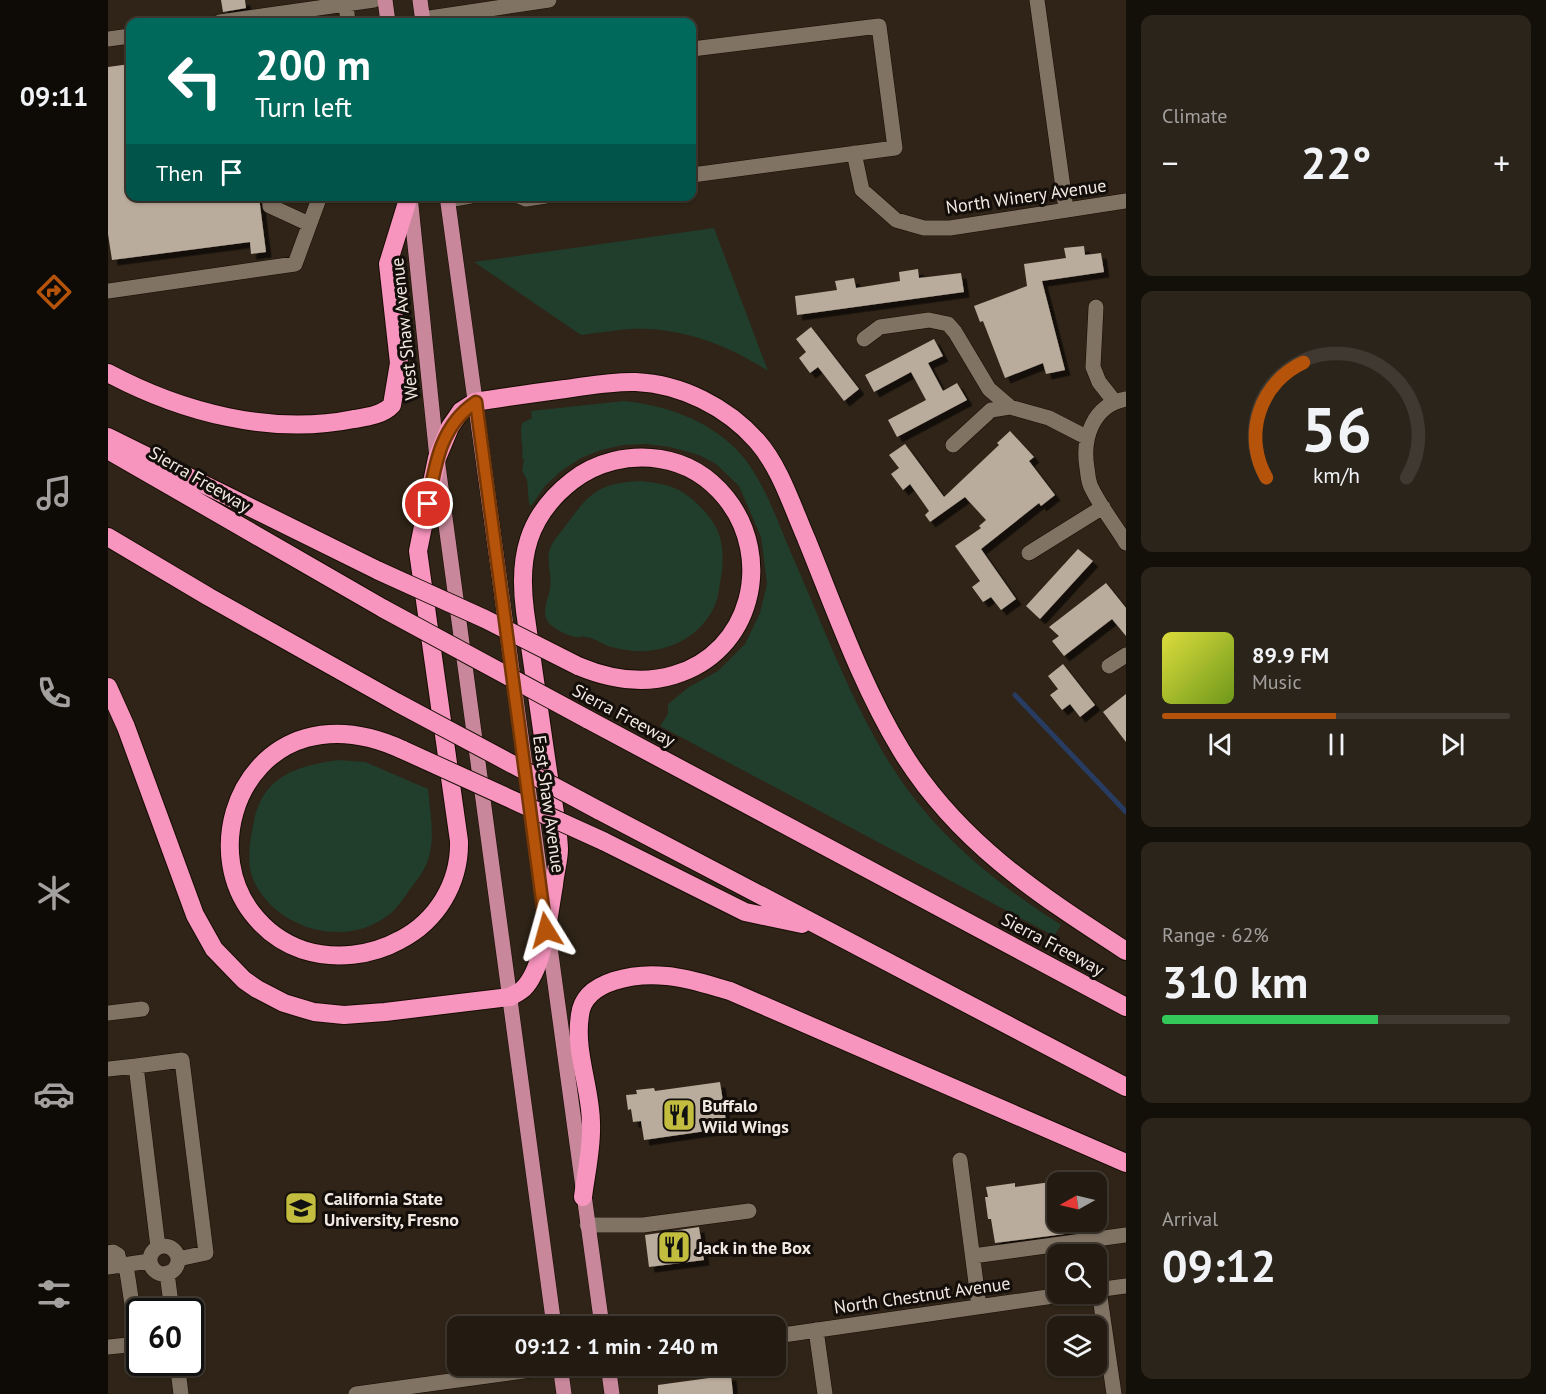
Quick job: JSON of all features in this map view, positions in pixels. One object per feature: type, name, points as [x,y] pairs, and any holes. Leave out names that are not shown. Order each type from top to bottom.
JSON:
[{"type":"highway","points":[[108,374],[150,394],[190,408],[252,421],[293,424],[332,423],[361,418],[387,410],[392,405],[399,363],[388,264],[407,201]]},
{"type":"highway","points":[[824,929],[745,912],[603,841],[403,750],[364,736],[321,735],[307,738],[288,746],[267,760],[245,786],[235,808],[230,835],[232,870],[236,885],[248,907],[275,935],[299,949],[319,954],[351,955],[380,949],[419,928],[441,904],[454,880],[458,863],[459,840],[418,551],[437,458],[450,427],[462,411],[476,402],[597,384],[638,382],[681,391],[705,401],[741,424],[759,443],[777,472],[873,698],[893,737],[920,778],[969,835],[1014,876],[1126,951]]},
{"type":"highway","points":[[108,437],[379,571],[485,619],[578,666],[608,677],[635,680],[669,677],[702,662],[724,644],[744,613],[750,593],[752,572],[751,551],[747,536],[736,513],[721,492],[704,476],[675,462],[649,457],[622,459],[599,465],[573,480],[558,494],[537,521],[524,555],[524,604],[559,850],[546,930],[534,972],[524,989],[510,996],[344,1015],[314,1011],[284,1003],[244,980],[214,949],[195,915],[126,727],[108,687]]},
{"type":"highway","name":"Sierra Freeway","points":[[108,450],[384,609],[1126,1006]]},
{"type":"highway","points":[[108,537],[209,597],[398,703],[1126,1087]]},
{"type":"highway","points":[[583,1197],[591,1124],[579,1036],[580,1013],[588,996],[599,986],[646,977],[665,976],[686,979],[730,991],[1126,1163]]},
{"type":"main road","points":[[385,0],[387,18]]},
{"type":"main road","points":[[420,0],[423,18]]},
{"type":"main road","name":"West Shaw Avenue","points":[[410,201],[437,458]]},
{"type":"main road","name":"East Shaw Avenue","points":[[448,201],[546,930],[601,1316]]},
{"type":"main road","points":[[437,458],[553,1316]]},
{"type":"main road","points":[[563,1376],[564,1394]]},
{"type":"main road","points":[[610,1376],[612,1394]]},
{"type":"street","points":[[248,18],[374,0]]},
{"type":"street","points":[[441,18],[549,0]]},
{"type":"street","points":[[1037,0],[1066,210]]},
{"type":"street","points":[[346,4],[348,18]]},
{"type":"street","points":[[696,49],[879,26],[895,148],[696,174]]},
{"type":"street","points":[[108,39],[126,37]]},
{"type":"street","name":"North Winery Avenue","points":[[854,153],[862,190],[896,220],[918,226],[941,228],[1126,201]]},
{"type":"street","points":[[270,201],[270,206],[309,224]]},
{"type":"street","points":[[108,291],[295,264],[318,201]]},
{"type":"street","points":[[1096,307],[1093,368],[1099,381],[1120,400],[1096,418],[1086,437],[1085,460],[1090,485],[1126,543]]},
{"type":"street","points":[[864,339],[880,327],[889,325],[929,320],[948,324],[956,332],[988,389],[1010,407],[1049,418],[1086,437]]},
{"type":"street","points":[[953,445],[991,410],[1010,407]]},
{"type":"street","points":[[1029,553],[1103,507]]},
{"type":"street","points":[[1109,666],[1126,655]]},
{"type":"street","points":[[108,1013],[142,1009]]},
{"type":"street","points":[[108,1069],[182,1060],[206,1253],[178,1259]]},
{"type":"street","points":[[136,1066],[158,1247]]},
{"type":"street","points":[[960,1160],[979,1306]]},
{"type":"street","points":[[587,1225],[643,1225],[748,1211]]},
{"type":"street","points":[[973,1256],[1126,1235]]},
{"type":"street","points":[[158,1247],[171,1248],[178,1259],[175,1268],[167,1273],[158,1272],[150,1261],[152,1253],[158,1247]]},
{"type":"street","points":[[108,1253],[113,1252],[118,1255],[118,1266],[138,1344],[108,1347]]},
{"type":"street","points":[[118,1266],[150,1261]]},
{"type":"street","points":[[167,1273],[170,1298]]},
{"type":"street","points":[[1107,1289],[1126,1286]]},
{"type":"street","name":"North Chestnut Avenue","points":[[786,1334],[1047,1297]]},
{"type":"street","points":[[1101,1304],[1118,1388]]},
{"type":"street","points":[[816,1330],[825,1394]]},
{"type":"street","points":[[179,1376],[181,1394]]},
{"type":"street","points":[[356,1394],[484,1376]]},
{"type":"green space","points":[[714,228],[768,371],[720,346],[668,331],[632,329],[581,335],[474,262]]},
{"type":"green space","points":[[624,401],[655,406],[686,416],[726,440],[747,462],[769,501],[853,696],[898,776],[932,820],[972,859],[1015,894],[1061,925],[1054,936],[660,726],[668,714],[668,704],[689,687],[718,671],[745,644],[760,613],[767,584],[761,537],[739,486],[716,464],[699,455],[670,447],[646,444],[623,445],[601,450],[581,458],[561,471],[545,486],[531,506],[529,504],[527,480],[522,470],[524,461],[521,432],[522,423],[532,418],[531,411]]},
{"type":"green space","points":[[639,481],[674,488],[698,504],[709,516],[717,530],[723,554],[718,597],[709,616],[701,626],[682,641],[647,651],[617,648],[582,636],[570,636],[551,625],[545,615],[550,584],[549,552],[555,540],[594,493],[612,485]]},
{"type":"green space","points":[[338,760],[365,762],[428,789],[432,840],[424,869],[391,913],[373,924],[354,930],[334,932],[314,929],[295,922],[263,897],[253,879],[249,850],[259,805],[265,793],[274,783],[296,770]]},
{"type":"building","points":[[221,0],[245,0],[246,8],[223,12]]},
{"type":"building","points":[[126,65],[126,201],[260,201],[266,252],[251,254],[250,242],[112,260],[108,234],[108,67]]},
{"type":"building","points":[[1084,246],[1085,255],[1101,253],[1104,272],[1042,281],[1065,370],[1046,374],[1043,363],[1005,378],[983,321],[980,322],[974,306],[1027,286],[1024,264],[1066,258],[1064,248]]},
{"type":"building","points":[[918,269],[919,278],[961,273],[964,292],[797,315],[795,296],[837,290],[835,281],[854,278],[856,288],[900,281],[899,272]]},
{"type":"building","points":[[811,327],[859,389],[844,401],[818,367],[810,373],[799,358],[806,352],[796,339]]},
{"type":"building","points":[[934,339],[943,356],[928,363],[943,391],[957,383],[967,400],[897,437],[888,420],[926,400],[911,372],[874,392],[865,375]]},
{"type":"building","points":[[1010,431],[1034,457],[1029,461],[1055,495],[1041,506],[1039,503],[981,549],[1016,599],[1001,610],[991,597],[983,602],[972,587],[980,581],[955,546],[981,528],[979,526],[986,520],[965,497],[930,522],[925,515],[929,511],[910,484],[903,490],[891,474],[899,468],[889,455],[905,444],[944,497],[999,445],[997,443]]},
{"type":"building","points":[[1078,549],[1093,561],[1040,619],[1026,606]]},
{"type":"building","points":[[1106,583],[1126,608],[1126,636],[1112,619],[1064,656],[1052,641],[1059,636],[1049,627]]},
{"type":"building","points":[[1063,664],[1095,705],[1080,717],[1070,704],[1062,710],[1050,695],[1058,689],[1048,676]]},
{"type":"building","points":[[1126,694],[1126,742],[1103,712]]},
{"type":"building","name":"Buffalo Wild Wings","points":[[720,1082],[727,1128],[644,1140],[641,1121],[633,1122],[631,1109],[628,1110],[626,1095],[637,1094],[636,1090],[654,1088],[655,1091]]},
{"type":"building","points":[[1015,1183],[1015,1187],[1047,1183],[1047,1232],[1080,1232],[995,1243],[991,1219],[988,1219],[986,1187]]},
{"type":"building","name":"Jack in the Box","points":[[699,1227],[704,1260],[649,1267],[645,1235]]},
{"type":"building","points":[[731,1376],[733,1394],[658,1394],[658,1385]]},
{"type":"waterway","points":[[1015,695],[1126,812]]},
{"type":"place","name":"Buffalo Wild Wings","points":[[679,1115]]},
{"type":"place","name":"California State University, Fresno","points":[[301,1208]]},
{"type":"place","name":"Jack in the Box","points":[[674,1247]]},
{"type":"route","points":[[428,504],[442,443],[462,411],[476,402],[546,930]]}]
